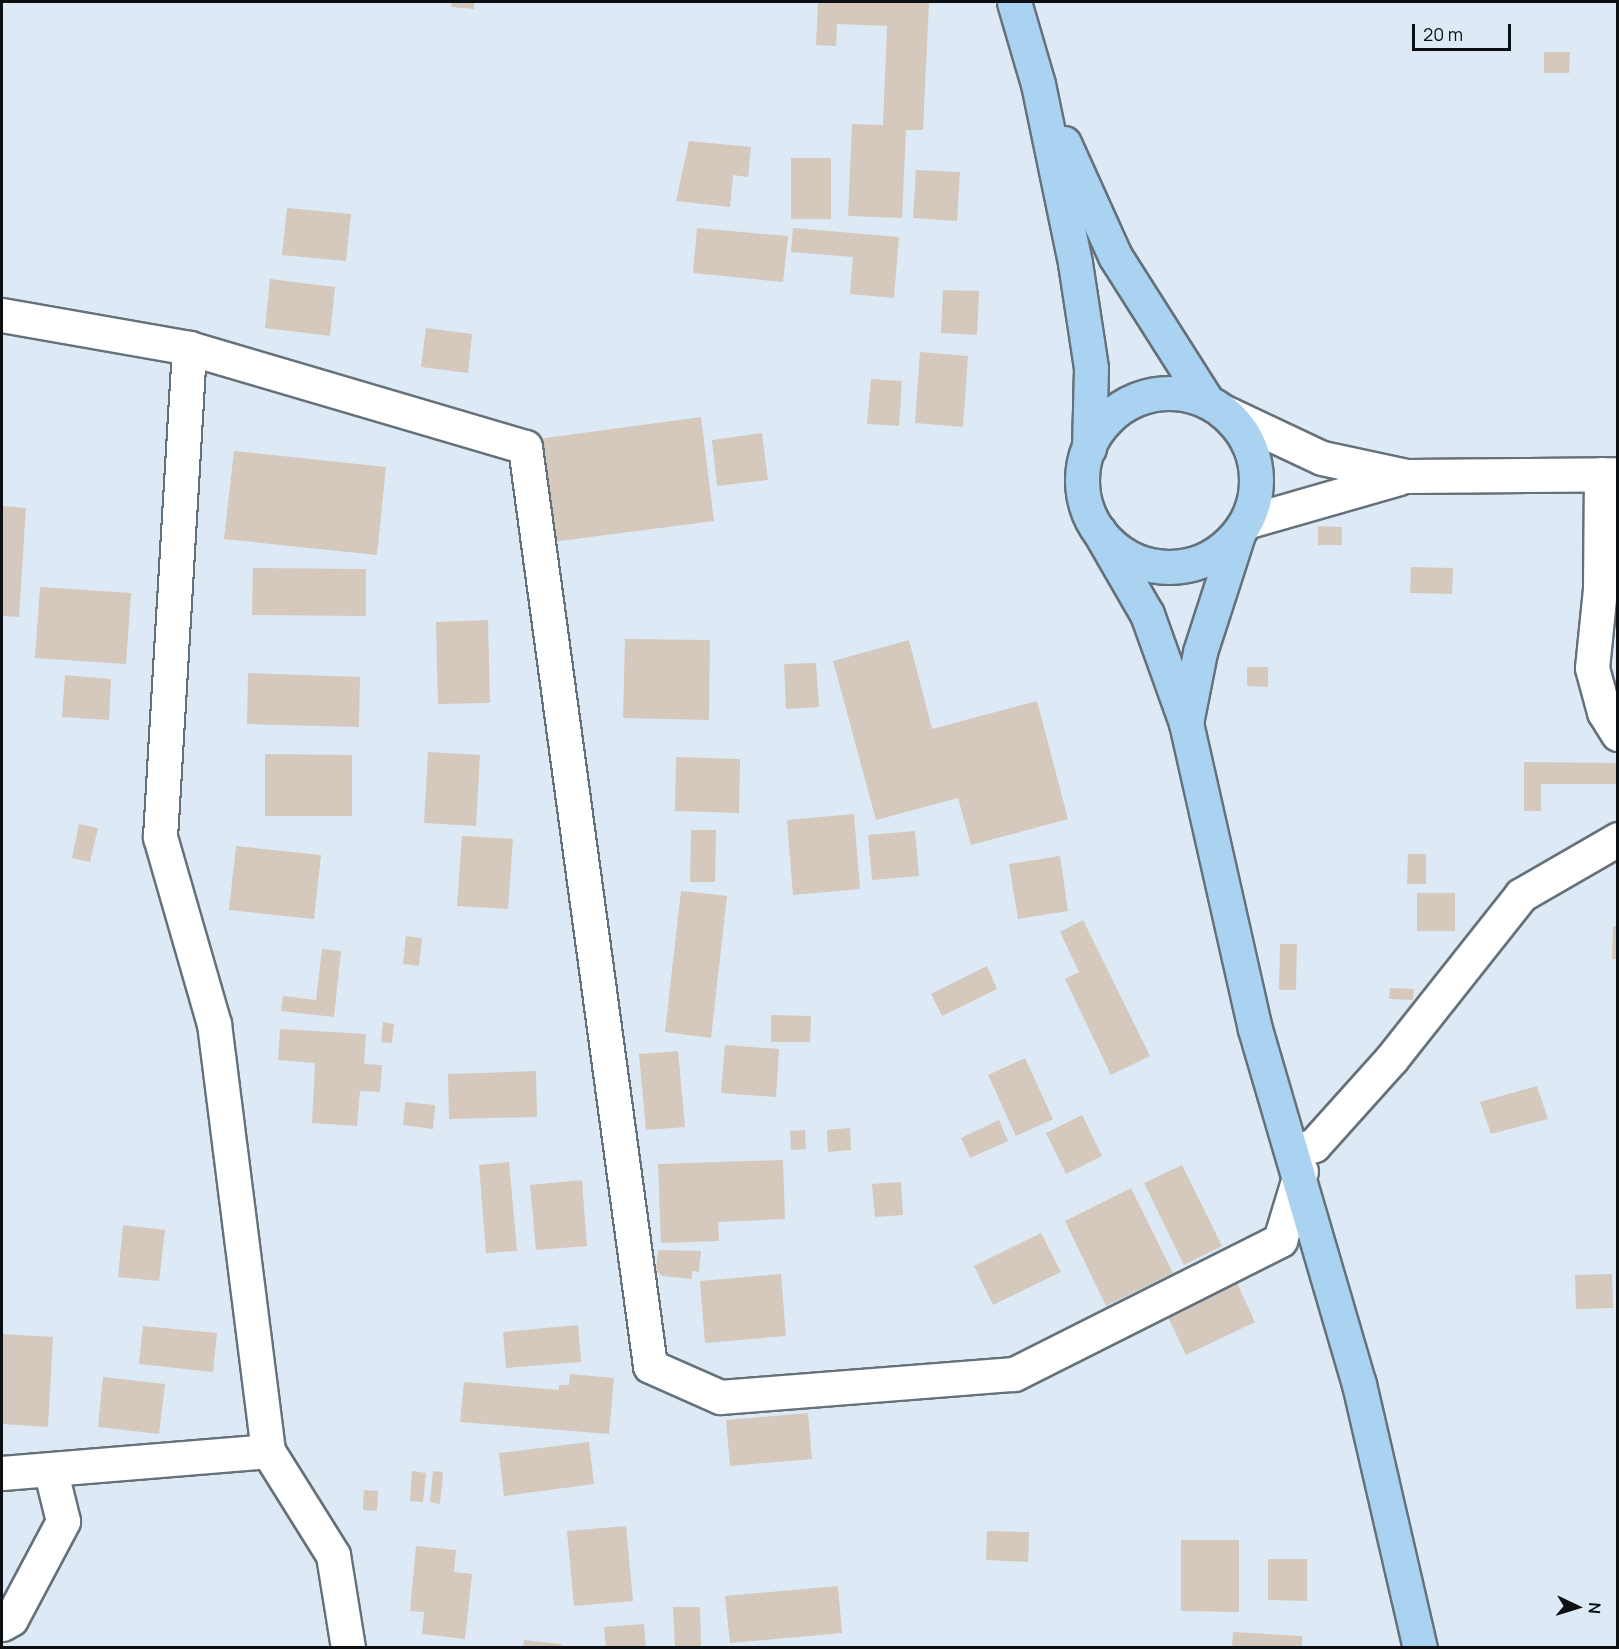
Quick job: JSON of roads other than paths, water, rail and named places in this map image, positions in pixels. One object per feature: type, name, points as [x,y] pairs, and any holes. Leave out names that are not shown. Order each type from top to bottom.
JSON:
[{"type":"main road","points":[[1014,2],[1038,84],[1091,368],[1089,448],[1083,482],[1099,531],[1148,614],[1186,723],[1255,1029],[1297,1162],[1359,1384],[1420,1647]]},
{"type":"main road","points":[[1038,84],[1115,256],[1214,406],[1247,442],[1256,474],[1243,527],[1200,652],[1186,723]]},
{"type":"main road","points":[[1089,448],[1112,415],[1138,399],[1167,393],[1214,406]]},
{"type":"main road","points":[[1099,531],[1142,563],[1178,567],[1212,557],[1243,527]]},
{"type":"street","points":[[2,315],[189,348],[525,447],[650,1366],[720,1397],[1014,1374],[1280,1240],[1297,1162],[1392,1058],[1521,895],[1617,839]]},
{"type":"street","points":[[189,348],[160,837],[214,1023],[268,1451],[333,1555],[348,1647]]},
{"type":"street","points":[[1214,406],[1322,458],[1407,476],[1609,474],[1592,668],[1604,712],[1617,734]]},
{"type":"street","points":[[1243,527],[1407,476]]},
{"type":"street","points":[[2,1473],[51,1472],[268,1451]]},
{"type":"street","points":[[2,1624],[11,1619],[63,1521],[51,1472]]}]
